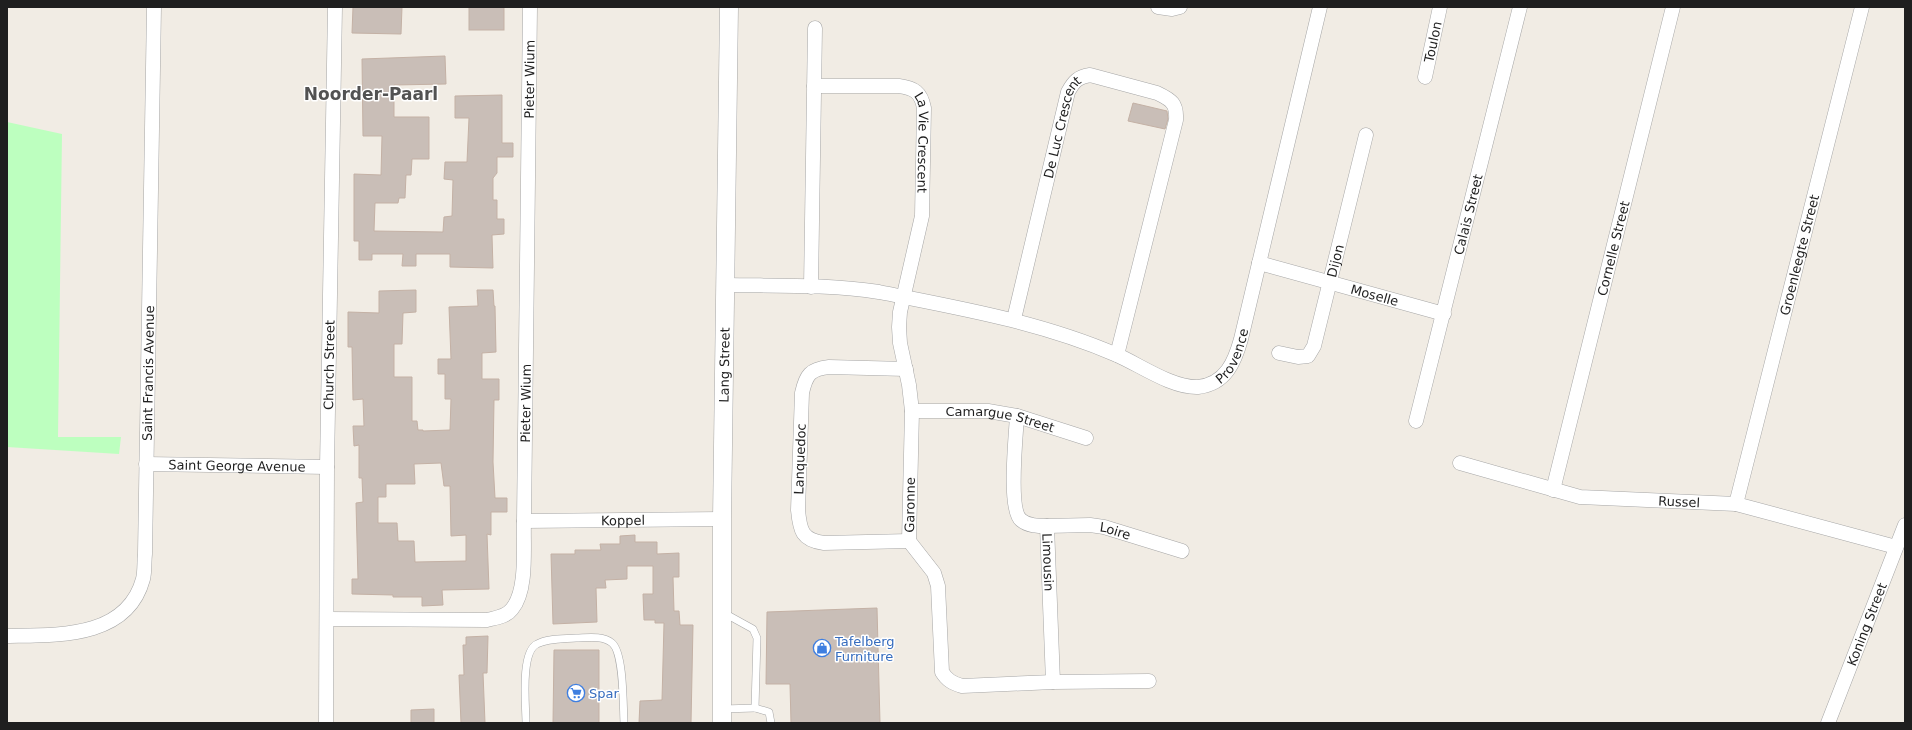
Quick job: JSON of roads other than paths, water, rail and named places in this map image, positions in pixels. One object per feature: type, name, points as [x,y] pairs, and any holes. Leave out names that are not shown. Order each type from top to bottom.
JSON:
[{"type":"street","name":"Saint Francis Avenue","points":[[7,636],[59,635],[86,631],[107,623],[125,609],[135,596],[143,578],[145,554],[154,7]]},
{"type":"street","name":"Church Street","points":[[326,723],[328,619],[327,467],[335,7]]},
{"type":"street","name":"Pieter Wium","points":[[328,619],[487,620],[501,617],[512,611],[519,598],[522,583],[524,521],[530,7]]},
{"type":"street","name":"Lang Street","points":[[722,716],[722,519],[729,7]]},
{"type":"street","points":[[1158,7],[1172,9],[1180,7]]},
{"type":"street","name":"Provence","points":[[904,297],[1014,319],[1065,335],[1117,355],[1165,378],[1184,385],[1197,387],[1216,381],[1223,377],[1231,366],[1237,353],[1320,7]]},
{"type":"street","name":"Toulon","points":[[1425,77],[1440,7]]},
{"type":"street","name":"Calais Street","points":[[1416,421],[1520,7]]},
{"type":"street","name":"Cornelle Street","points":[[1553,490],[1674,7]]},
{"type":"street","name":"Groenleegte Street","points":[[1736,504],[1862,7]]},
{"type":"street","points":[[811,287],[815,28]]},
{"type":"street","name":"De Luc Crescent","points":[[1014,319],[1068,92],[1073,83],[1081,77],[1090,75],[1157,92],[1167,97],[1173,103],[1176,110],[1176,120],[1117,355]]},
{"type":"street","name":"La Vie Crescent","points":[[814,86],[899,86],[918,92],[922,98],[924,115],[922,216],[904,297]]},
{"type":"street","name":"Dijon","points":[[1279,352],[1304,357],[1311,352],[1366,135]]},
{"type":"street","name":"Moselle","points":[[1259,263],[1444,314]]},
{"type":"street","points":[[725,285],[858,289],[904,297]]},
{"type":"street","name":"Garonne","points":[[904,297],[899,327],[912,411],[910,541],[934,573],[938,586],[940,666],[947,679],[953,684],[962,686],[1053,682],[1150,681]]},
{"type":"street","name":"Lanquedoc","points":[[906,369],[829,367],[818,368],[810,373],[805,382],[802,393],[798,510],[800,526],[804,536],[813,541],[824,543],[910,541]]},
{"type":"street","name":"Camargue Street","points":[[912,411],[962,409],[988,411],[1017,416],[1086,438]]},
{"type":"street","name":"Limousin","points":[[1017,416],[1013,495],[1016,513],[1020,519],[1026,523],[1047,526],[1053,682]]},
{"type":"street","name":"Russel","points":[[1460,463],[1580,497],[1736,504],[1896,547]]},
{"type":"street","name":"Saint George Avenue","points":[[146,464],[327,467]]},
{"type":"street","name":"Koppel","points":[[524,521],[722,519]]},
{"type":"street","name":"Loire","points":[[1047,526],[1090,525],[1104,527],[1182,551]]},
{"type":"street","name":"Koning Street","points":[[1828,723],[1905,525]]},
{"type":"lane","points":[[722,612],[749,626],[756,633],[755,708]]},
{"type":"lane","points":[[526,723],[526,664],[530,652],[535,644],[548,640],[590,638],[600,638],[612,643],[619,655],[624,723]]},
{"type":"lane","points":[[722,716],[755,708],[769,712],[771,723]]},
{"type":"place","name":"Tafelberg Furniture","points":[[822,648]]},
{"type":"place","name":"Spar","points":[[576,693]]},
{"type":"district","name":"Noorder-Paarl","points":[[371,94]]}]
